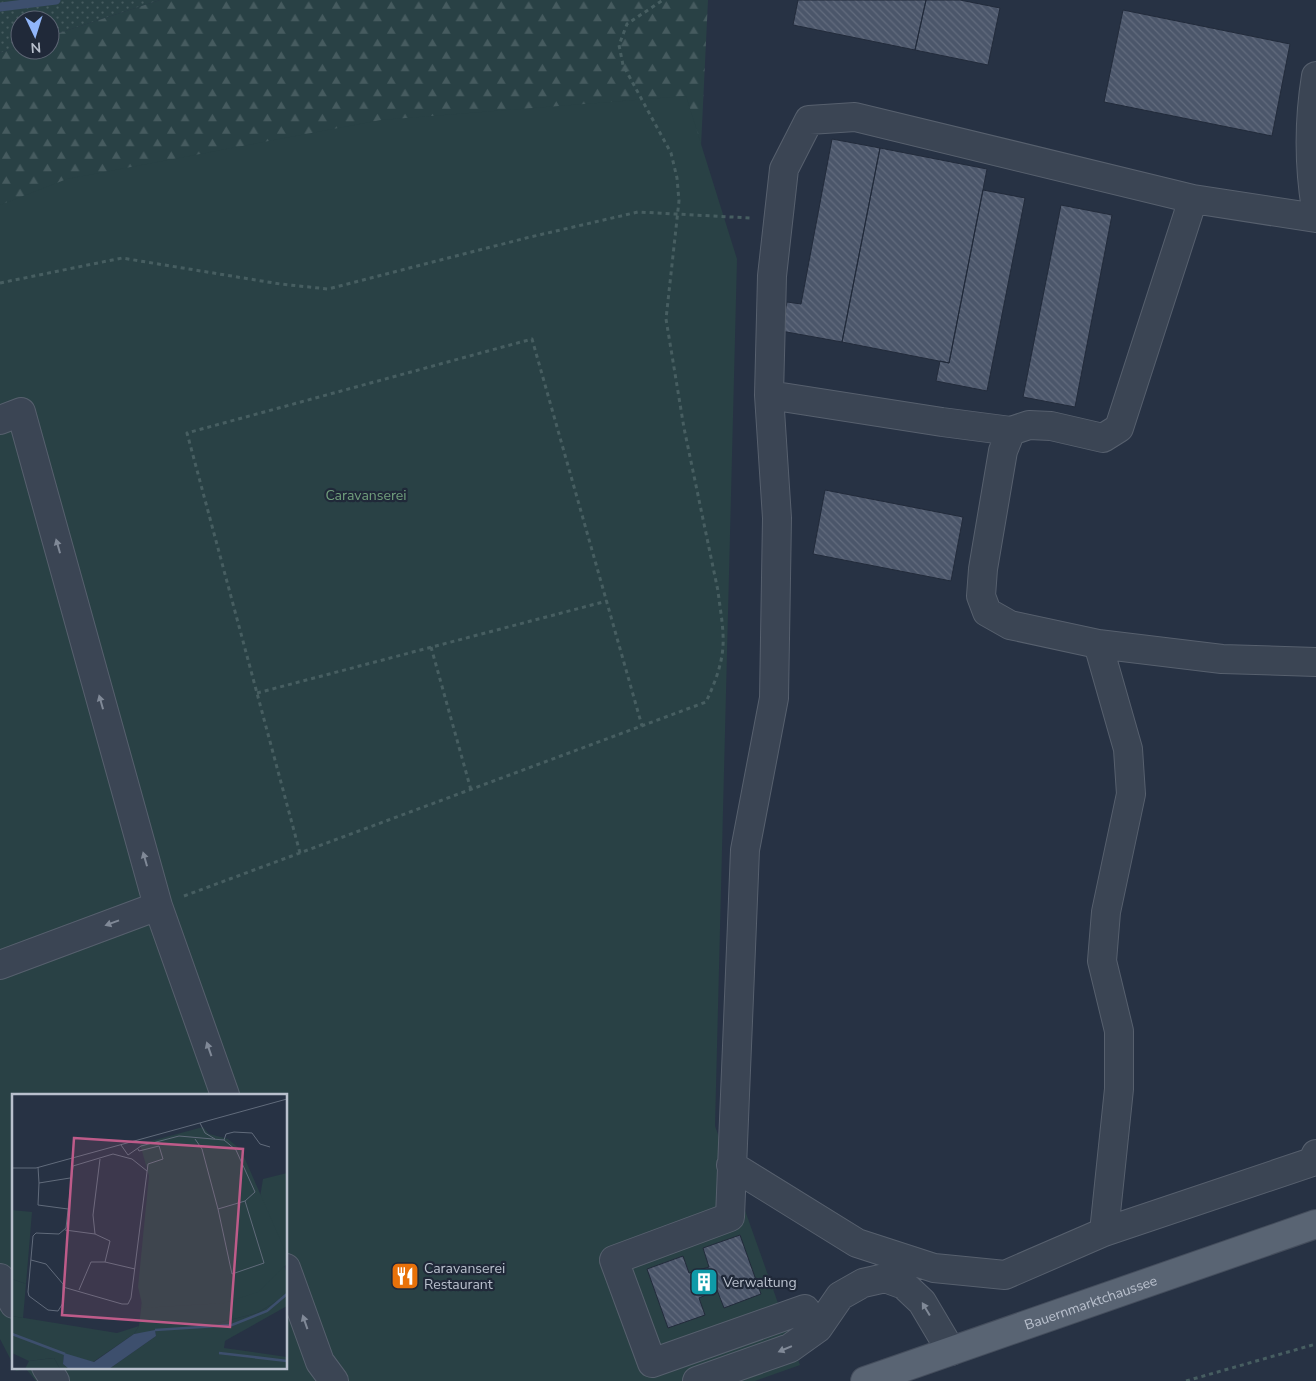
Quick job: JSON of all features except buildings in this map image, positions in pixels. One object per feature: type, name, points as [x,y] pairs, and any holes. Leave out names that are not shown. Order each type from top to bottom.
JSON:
[{"type":"main road","name":"Bauernmarktchaussee","points":[[865,1381],[1316,1224]]},
{"type":"lane","points":[[1316,76],[1312,112],[1311,180],[1316,209]]},
{"type":"lane","points":[[818,1328],[805,1309],[652,1363],[614,1260],[730,1218],[745,850],[774,698],[777,518],[769,396],[772,276],[784,169],[809,120],[855,117],[1194,199],[1316,218]]},
{"type":"lane","points":[[769,396],[1011,431],[1029,424],[1051,426],[1103,438],[1119,428],[1194,199]]},
{"type":"lane","points":[[0,420],[21,412],[158,906],[225,1094]]},
{"type":"lane","points":[[1011,431],[1003,451],[983,570],[981,596],[987,612],[1010,625],[1098,644],[1222,659],[1316,662]]},
{"type":"lane","points":[[1098,644],[1128,749],[1131,794],[1106,912],[1102,961],[1119,1031],[1119,1089],[1104,1232]]},
{"type":"lane","points":[[0,965],[158,906]]},
{"type":"lane","points":[[731,1165],[857,1243],[934,1268],[1005,1275],[1104,1232],[1312,1162],[1316,1154]]},
{"type":"lane","points":[[288,1274],[321,1375]]},
{"type":"lane","points":[[0,1278],[12,1300]]},
{"type":"lane","points":[[697,1381],[790,1348],[818,1328],[840,1296],[863,1283],[885,1278],[904,1285],[922,1302],[950,1351]]},
{"type":"lane","points":[[47,1368],[55,1381]]},
{"type":"path","points":[[158,906],[706,702],[716,681],[723,647],[718,591],[684,428],[666,319],[678,214],[678,178],[670,153],[623,66],[619,45],[627,24],[662,0]]},
{"type":"path","points":[[0,283],[122,258],[280,284],[328,289],[526,238],[638,212],[778,220]]},
{"type":"path","points":[[300,853],[187,433],[532,339],[642,726]]},
{"type":"path","points":[[257,693],[607,601]]},
{"type":"path","points":[[431,647],[471,790]]},
{"type":"path","points":[[1186,1381],[1316,1344]]},
{"type":"green space","points":[[0,0],[160,0],[60,33],[60,10],[10,10],[10,50],[0,53]]},
{"type":"green space","points":[[160,0],[708,0],[697,229],[0,266],[0,53],[10,50],[10,60],[60,60],[60,33]]},
{"type":"green space","name":"Caravanserei","points":[[686,96],[737,259],[715,1126],[800,1365],[755,1381],[36,1381],[26,1369],[16,1371],[14,1368],[288,1368],[288,1094],[12,1094],[12,1362],[0,1339],[0,205],[67,179],[381,120]]},
{"type":"waterway","points":[[0,7],[56,0]]},
{"type":"place","name":"Caravanserei Restaurant","points":[[405,1276]]},
{"type":"place","name":"Verwaltung","points":[[704,1282]]}]
